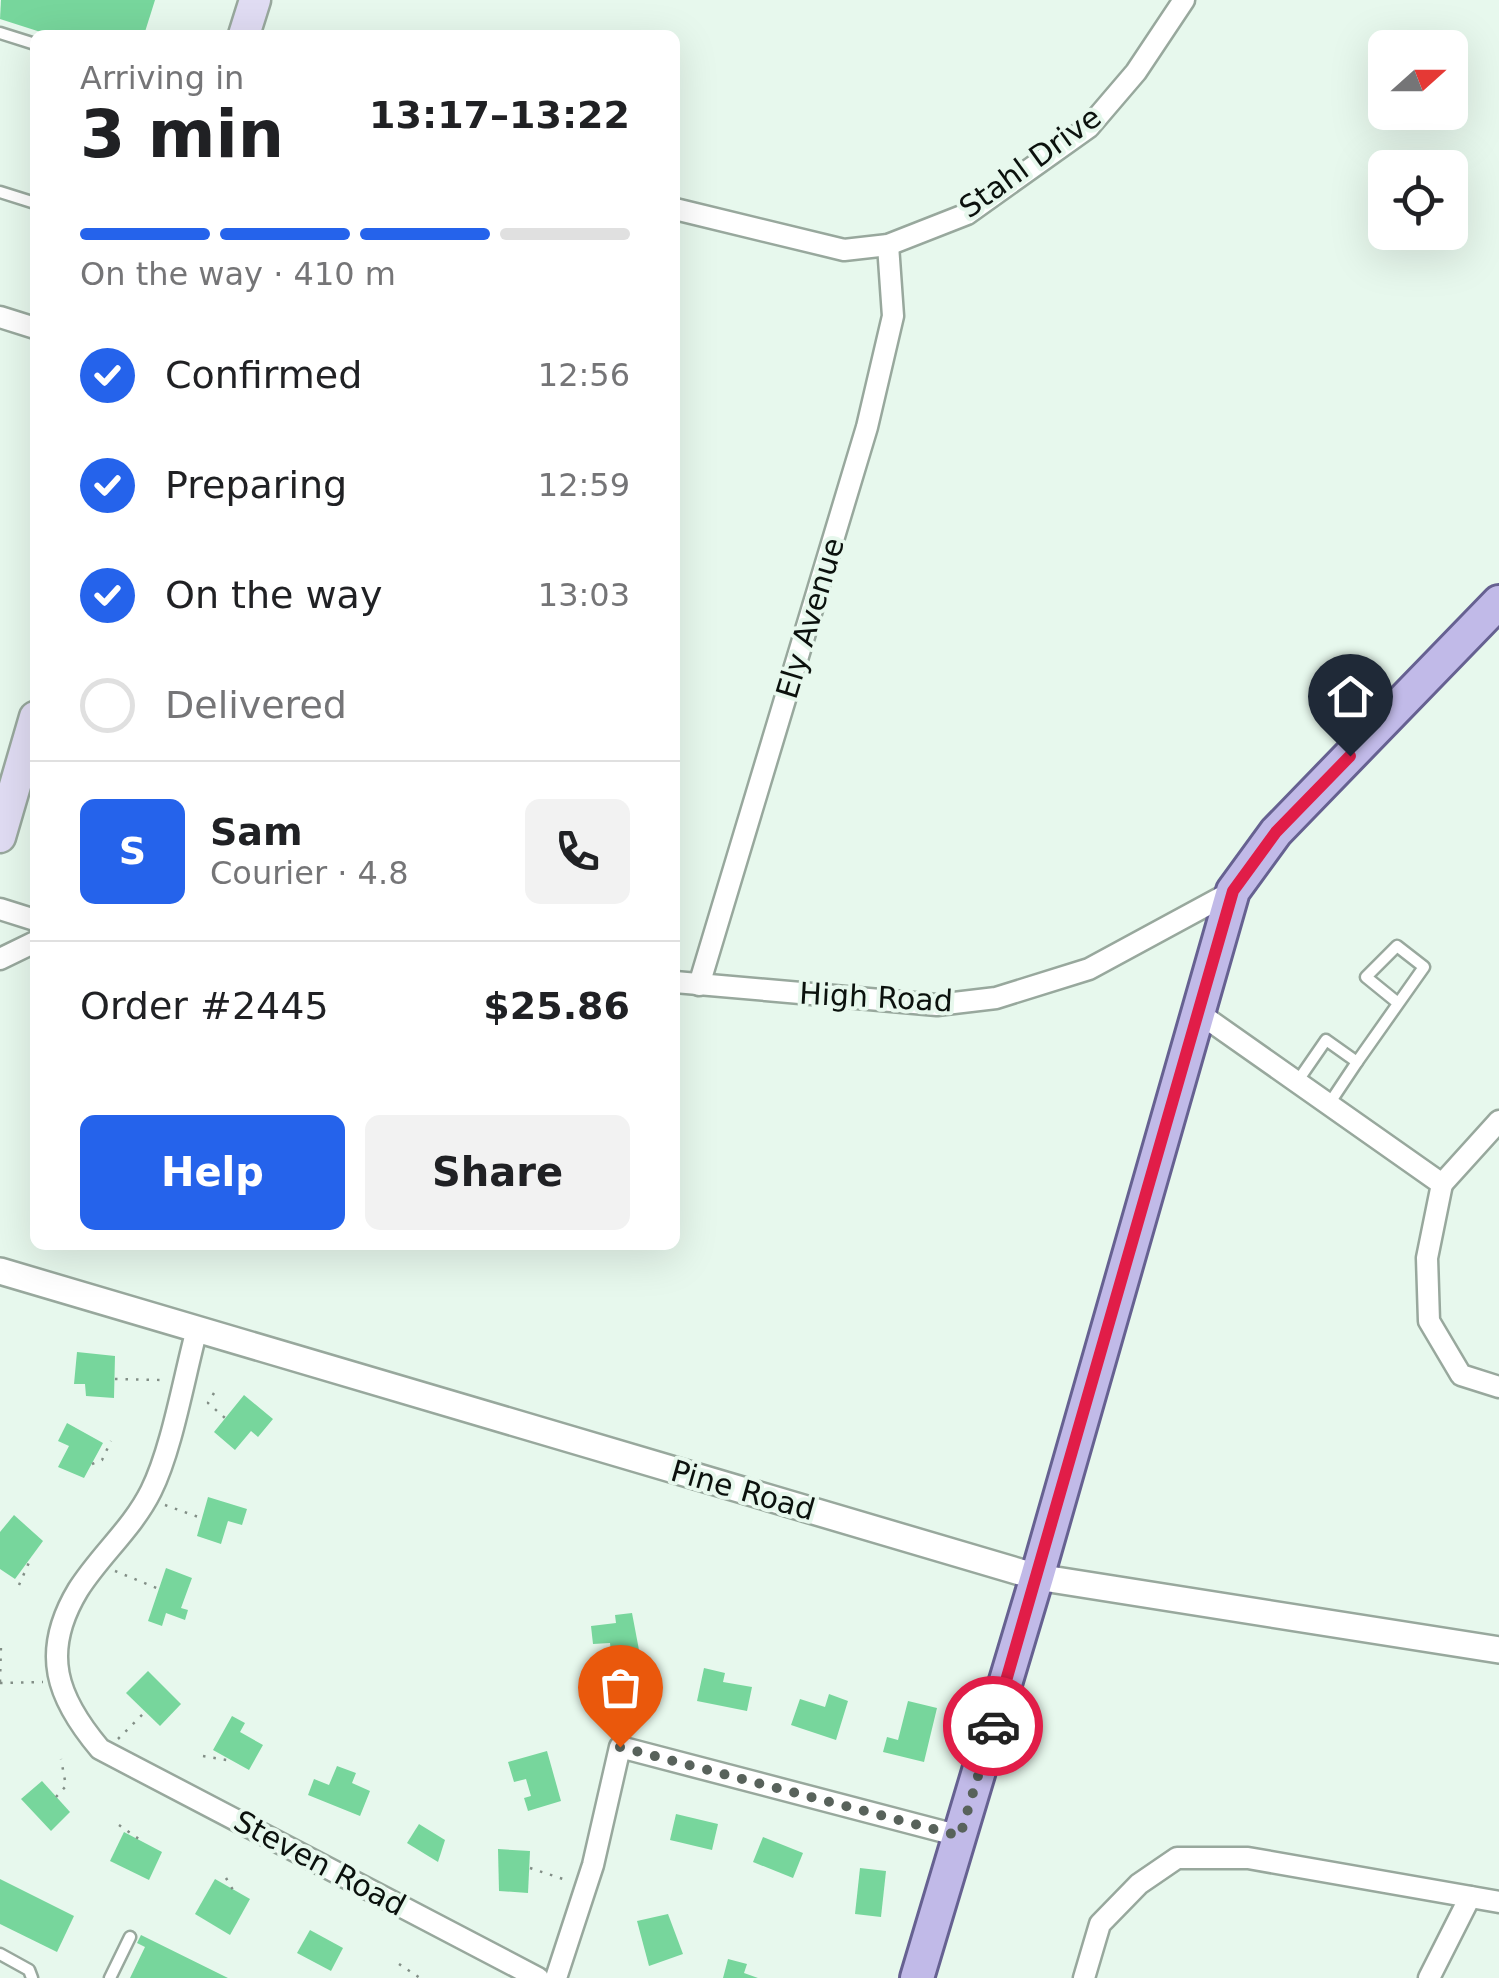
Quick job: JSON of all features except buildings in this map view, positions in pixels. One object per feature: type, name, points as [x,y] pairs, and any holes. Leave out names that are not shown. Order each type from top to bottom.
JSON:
[{"type":"main road","points":[[245,30],[254,0]]},
{"type":"main road","points":[[917,1978],[1038,1577],[1233,891],[1276,832],[1499,602]]},
{"type":"main road","points":[[0,837],[30,734]]},
{"type":"street","name":"Stahl Drive","points":[[680,210],[844,250],[888,245],[968,214],[1089,127],[1136,72],[1184,0]]},
{"type":"street","name":"Ely Avenue","points":[[699,985],[868,427],[893,316],[888,245]]},
{"type":"street","points":[[0,317],[30,326]]},
{"type":"street","name":"High Road","points":[[680,983],[937,1005],[996,998],[1089,969],[1233,891]]},
{"type":"street","points":[[0,909],[30,918]]},
{"type":"street","points":[[0,959],[30,944]]},
{"type":"street","points":[[1199,1013],[1442,1184]]},
{"type":"street","points":[[1499,1121],[1442,1184],[1427,1258],[1429,1320],[1461,1375],[1499,1387]]},
{"type":"street","name":"Pine Road","points":[[0,1271],[1038,1577],[1499,1650]]},
{"type":"street","points":[[104,1751],[74,1717],[56,1680],[61,1634],[74,1599],[146,1499],[197,1329]]},
{"type":"street","points":[[556,1978],[586,1885],[620,1747],[960,1836]]},
{"type":"street","name":"Steven Road","points":[[104,1751],[538,1978]]},
{"type":"street","points":[[1084,1978],[1100,1924],[1139,1884],[1177,1858],[1248,1858],[1499,1902]]},
{"type":"street","points":[[1429,1978],[1470,1897]]},
{"type":"lane","points":[[0,33],[30,42]]},
{"type":"lane","points":[[0,192],[30,201]]},
{"type":"lane","points":[[1329,1104],[1424,966],[1398,946],[1366,978],[1398,1003]]},
{"type":"lane","points":[[1297,1082],[1326,1040],[1357,1062]]},
{"type":"lane","points":[[110,1978],[130,1937]]},
{"type":"lane","points":[[0,1954],[29,1970],[32,1978]]},
{"type":"path","points":[[114,1379],[182,1381]]},
{"type":"path","points":[[214,1392],[208,1404],[225,1418]]},
{"type":"path","points":[[92,1464],[102,1460],[111,1440]]},
{"type":"path","points":[[146,1499],[201,1518]]},
{"type":"path","points":[[19,1585],[31,1558]]},
{"type":"path","points":[[102,1562],[158,1590]]},
{"type":"path","points":[[0,1645],[0,1683],[56,1680]]},
{"type":"path","points":[[104,1751],[145,1712]]},
{"type":"path","points":[[203,1756],[232,1761]]},
{"type":"path","points":[[56,1797],[66,1786],[61,1759]]},
{"type":"path","points":[[119,1825],[143,1842]]},
{"type":"path","points":[[530,1868],[586,1885]]},
{"type":"path","points":[[226,1878],[233,1890]]},
{"type":"path","points":[[399,1964],[420,1978]]},
{"type":"way so far","points":[[620,1747],[960,1836],[993,1726]]},
{"type":"route","points":[[993,1726],[1233,891],[1276,832],[1350,756]]}]
